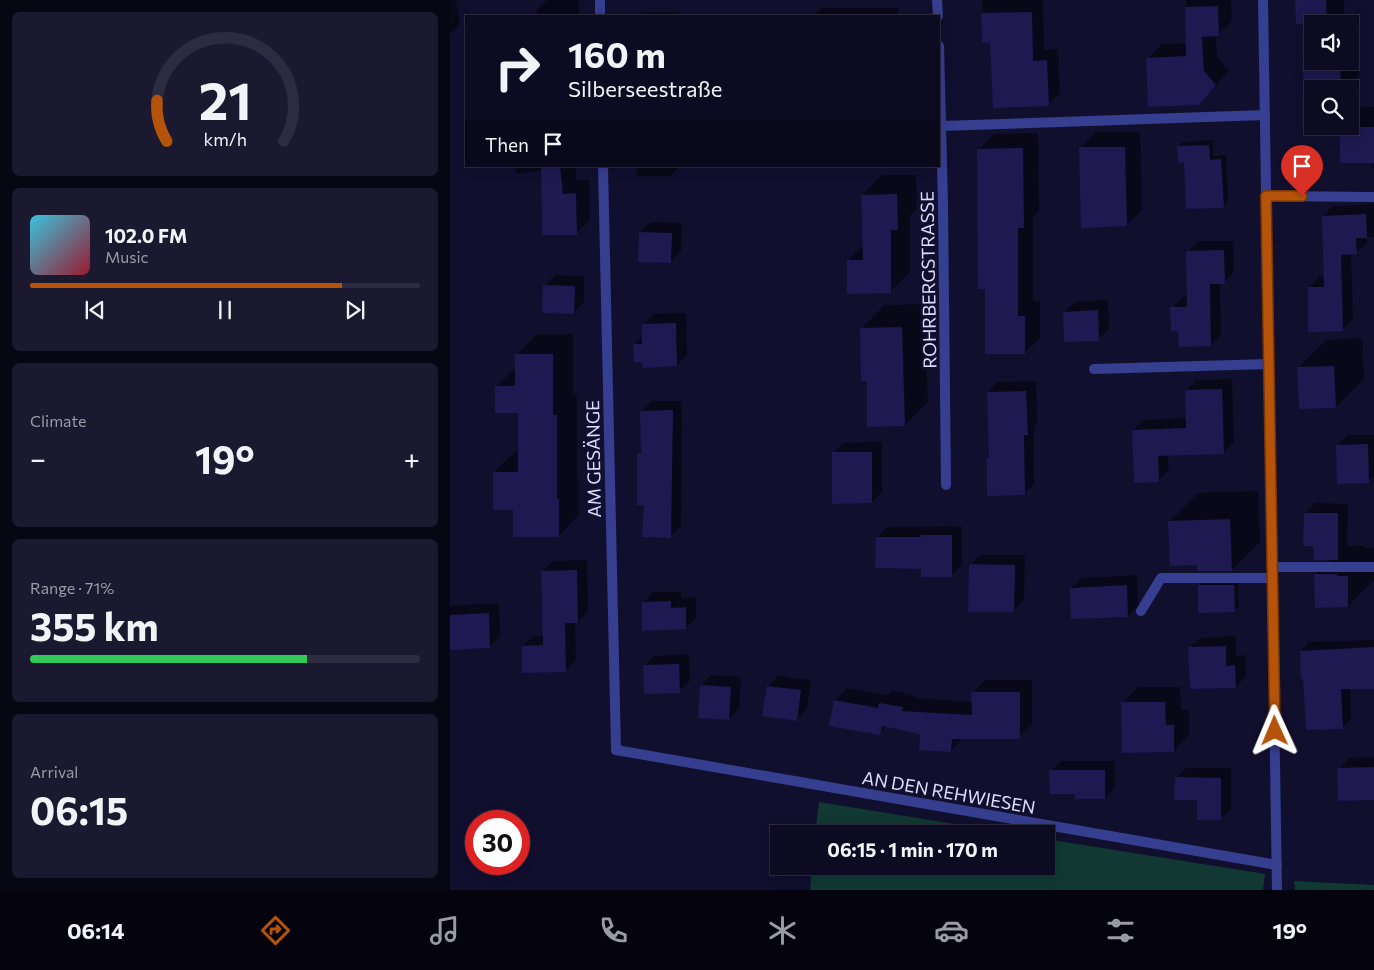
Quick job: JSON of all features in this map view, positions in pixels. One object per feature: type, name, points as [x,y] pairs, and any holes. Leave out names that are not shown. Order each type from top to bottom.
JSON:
[{"type":"street","points":[[600,0],[600,15]]},
{"type":"street","points":[[937,0],[938,15]]},
{"type":"street","points":[[1263,0],[1277,890]]},
{"type":"street","name":"ROHRBERGSTRASSE","points":[[940,86],[944,224],[946,485]]},
{"type":"street","points":[[941,126],[1265,115]]},
{"type":"street","name":"AM GESÄNGE","points":[[603,167],[616,750]]},
{"type":"street","points":[[1266,196],[1374,198]]},
{"type":"street","points":[[1094,369],[1269,364]]},
{"type":"street","points":[[1273,567],[1374,567]]},
{"type":"street","points":[[1141,611],[1161,578],[1273,578]]},
{"type":"street","name":"AN DEN REHWIESEN","points":[[616,750],[1277,865]]},
{"type":"green space","points":[[819,802],[961,825],[816,825]]},
{"type":"green space","points":[[1055,840],[1265,874],[1263,890],[810,890],[811,875],[1055,875]]},
{"type":"green space","points":[[1294,881],[1374,885],[1374,890],[1295,890]]},
{"type":"building","points":[[1295,0],[1326,0],[1327,15],[1304,15],[1304,24],[1296,24]]},
{"type":"building","points":[[1218,6],[1219,36],[1202,37],[1204,71],[1216,85],[1199,105],[1148,107],[1146,58],[1186,56],[1185,7]]},
{"type":"building","points":[[1032,12],[1033,61],[1047,60],[1049,106],[993,108],[990,42],[982,43],[981,13]]},
{"type":"building","points":[[1303,61],[1304,70],[1340,70],[1341,80],[1304,80],[1304,89]]},
{"type":"building","points":[[1359,127],[1374,127],[1374,163],[1340,163],[1340,135],[1359,135]]},
{"type":"building","points":[[1209,145],[1210,160],[1221,159],[1224,208],[1186,209],[1184,162],[1178,163],[1177,146]]},
{"type":"building","points":[[1079,147],[1125,147],[1127,226],[1081,228]]},
{"type":"building","points":[[1023,148],[1024,228],[1018,228],[1018,316],[1025,316],[1025,354],[985,354],[985,289],[978,289],[977,149]]},
{"type":"building","points":[[541,167],[560,167],[563,194],[576,193],[577,235],[542,235]]},
{"type":"building","points":[[897,194],[898,230],[891,230],[891,293],[847,294],[847,260],[863,260],[861,195]]},
{"type":"building","points":[[1366,214],[1367,238],[1356,238],[1357,254],[1341,255],[1343,331],[1308,332],[1308,287],[1324,287],[1322,216]]},
{"type":"building","points":[[639,232],[672,233],[671,263],[638,262]]},
{"type":"building","points":[[1224,250],[1225,284],[1210,284],[1211,346],[1179,347],[1178,331],[1171,331],[1170,307],[1187,307],[1186,251]]},
{"type":"building","points":[[543,285],[575,286],[574,314],[542,313]]},
{"type":"building","points":[[1098,310],[1099,341],[1064,342],[1063,312]]},
{"type":"building","points":[[676,323],[677,366],[643,368],[642,362],[634,362],[633,344],[642,344],[642,324]]},
{"type":"building","points":[[902,327],[905,426],[867,427],[867,381],[861,381],[860,328]]},
{"type":"building","points":[[515,354],[553,354],[553,415],[557,415],[559,537],[513,537],[513,510],[493,510],[493,472],[518,472],[518,413],[495,413],[495,386],[515,386]]},
{"type":"building","points":[[1334,366],[1336,408],[1299,409],[1297,367]]},
{"type":"building","points":[[1222,389],[1224,454],[1158,456],[1159,482],[1134,483],[1132,430],[1186,428],[1185,390]]},
{"type":"building","points":[[1026,391],[1028,435],[1024,435],[1025,495],[987,496],[987,458],[989,458],[987,392]]},
{"type":"building","points":[[673,410],[671,538],[642,537],[644,505],[637,505],[637,453],[641,453],[640,411]]},
{"type":"building","points":[[1368,444],[1369,483],[1337,484],[1336,445]]},
{"type":"building","points":[[832,452],[872,452],[872,503],[832,504]]},
{"type":"building","points":[[1304,513],[1338,513],[1338,560],[1314,560],[1313,546],[1303,546]]},
{"type":"building","points":[[1230,519],[1232,571],[1197,571],[1197,565],[1170,566],[1168,521]]},
{"type":"building","points":[[921,535],[952,535],[952,577],[921,577],[921,569],[875,568],[876,537],[921,537]]},
{"type":"building","points":[[969,564],[1015,565],[1014,612],[968,612]]},
{"type":"building","points":[[577,570],[578,623],[565,623],[566,672],[522,673],[522,646],[543,645],[541,571]]},
{"type":"building","points":[[1314,574],[1348,576],[1348,607],[1315,608]]},
{"type":"building","points":[[1127,585],[1128,617],[1071,619],[1070,588]]},
{"type":"building","points":[[1198,585],[1234,585],[1235,612],[1198,613]]},
{"type":"building","points":[[671,601],[671,608],[686,607],[686,629],[642,631],[642,602]]},
{"type":"building","points":[[489,613],[490,648],[450,650],[450,615]]},
{"type":"building","points":[[1226,646],[1226,666],[1235,665],[1236,688],[1190,689],[1188,647]]},
{"type":"building","points":[[1374,647],[1374,689],[1341,689],[1343,729],[1306,730],[1300,651]]},
{"type":"building","points":[[679,664],[680,693],[644,694],[643,665]]},
{"type":"building","points":[[700,685],[731,687],[729,720],[698,718]]},
{"type":"building","points":[[767,686],[801,690],[797,721],[762,716]]},
{"type":"building","points":[[971,692],[1020,692],[1020,739],[952,739],[951,752],[919,750],[920,734],[882,726],[880,735],[829,726],[834,700],[878,708],[879,703],[903,707],[902,711],[972,715]]},
{"type":"building","points":[[1121,702],[1165,702],[1166,725],[1174,725],[1174,752],[1122,753]]},
{"type":"building","points":[[1374,767],[1374,800],[1338,801],[1337,768]]},
{"type":"building","points":[[1049,770],[1105,770],[1105,799],[1075,799],[1075,794],[1050,794]]},
{"type":"building","points":[[1175,777],[1221,778],[1221,820],[1197,820],[1197,800],[1174,800]]},
{"type":"route","points":[[1275,731],[1266,196],[1302,196]]}]
